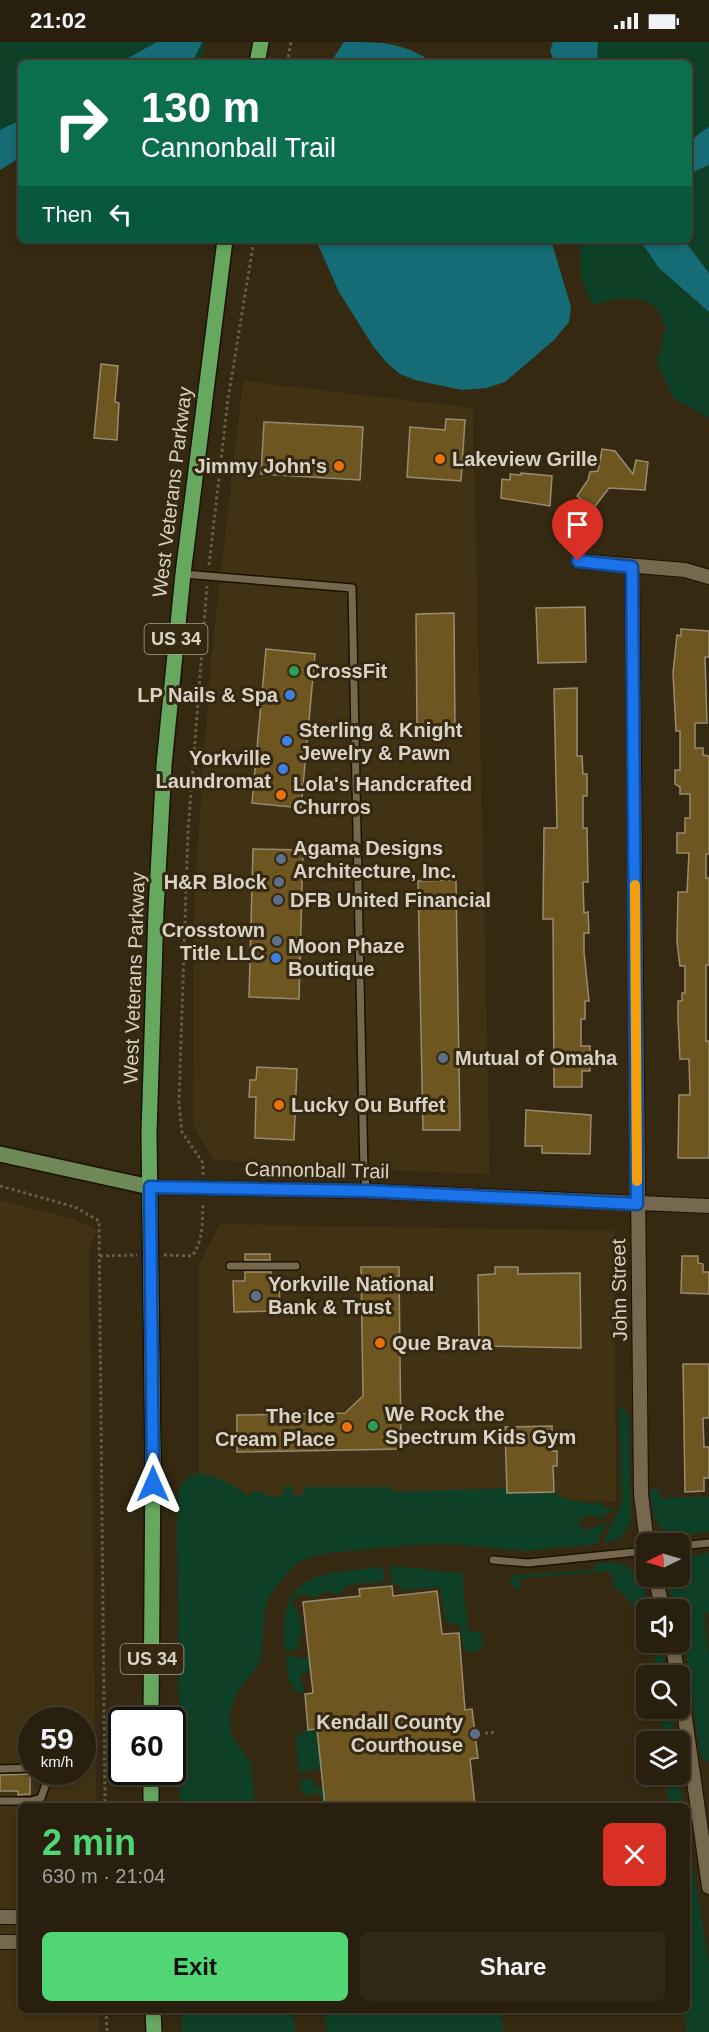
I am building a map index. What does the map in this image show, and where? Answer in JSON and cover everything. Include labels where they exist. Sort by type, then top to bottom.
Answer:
[{"type":"main road","points":[[258,60],[261,42]]},
{"type":"main road","name":"West Veterans Parkway","points":[[152,1707],[153,1458],[149,1133],[156,910],[164,765],[183,574],[225,243]]},
{"type":"main road","name":"Cannonball Trail","points":[[0,1154],[150,1187]]},
{"type":"main road","points":[[151,1785],[151,1803]]},
{"type":"main road","points":[[153,2013],[154,2032]]},
{"type":"street","points":[[578,561],[685,570],[709,578]]},
{"type":"street","name":"John Street","points":[[632,567],[637,1204],[641,1494],[645,1533]]},
{"type":"street","name":"Cannonball Trail","points":[[150,1187],[367,1191],[709,1206]]},
{"type":"street","points":[[685,1719],[709,1887]]},
{"type":"street","points":[[0,1917],[18,1917]]},
{"type":"street","points":[[0,1942],[18,1942]]},
{"type":"lane","points":[[183,574],[352,588],[364,1174],[367,1191]]},
{"type":"lane","points":[[230,1266],[296,1266]]},
{"type":"lane","points":[[690,1545],[709,1543]]},
{"type":"lane","points":[[493,1560],[528,1563],[636,1552]]},
{"type":"lane","points":[[0,1769],[18,1768]]},
{"type":"lane","points":[[0,1801],[31,1801],[40,1798],[46,1785]]},
{"type":"path","points":[[288,60],[291,42]]},
{"type":"path","points":[[210,551],[228,399],[254,243]]},
{"type":"path","points":[[203,1172],[203,1163],[182,1132],[179,1102],[188,831],[205,610]]},
{"type":"path","points":[[0,1186],[75,1207],[99,1221],[105,1803]]},
{"type":"path","points":[[183,1256],[192,1256],[197,1250],[202,1234],[202,1220]]},
{"type":"path","points":[[100,1256],[114,1255]]},
{"type":"path","points":[[479,1734],[495,1732]]},
{"type":"path","points":[[106,2013],[107,2032]]},
{"type":"shaded area","points":[[243,381],[473,408],[490,1175],[213,1160],[193,1124],[194,898],[211,659]]},
{"type":"shaded area","points":[[0,1200],[74,1219],[97,1230],[89,1249],[95,1707],[18,1707],[18,1785],[96,1785],[96,1803],[18,1803],[18,2013],[99,2013],[99,2032],[0,2032]]},
{"type":"shaded area","points":[[220,1224],[614,1231],[616,1501],[198,1504],[199,1264]]},
{"type":"green space","points":[[0,42],[205,42],[202,60],[18,60],[18,148],[0,152]]},
{"type":"green space","points":[[598,42],[709,42],[709,127],[694,136],[692,140],[692,60],[597,60]]},
{"type":"green space","points":[[709,165],[709,273],[686,243],[692,243],[692,173]]},
{"type":"green space","points":[[580,243],[642,243],[659,268],[709,313],[709,418],[673,398],[657,363],[666,327],[654,306],[632,298],[616,299],[593,305],[581,279]]},
{"type":"green space","points":[[619,1405],[628,1413],[629,1419],[631,1520],[621,1538],[605,1543],[604,1540],[622,1502]]},
{"type":"green space","points":[[199,1473],[225,1481],[247,1496],[256,1491],[272,1497],[283,1496],[284,1487],[292,1486],[293,1495],[304,1495],[304,1487],[392,1487],[393,1492],[507,1488],[508,1493],[554,1492],[564,1498],[577,1501],[601,1502],[604,1507],[614,1509],[600,1519],[593,1515],[578,1519],[583,1531],[608,1522],[599,1537],[598,1544],[524,1551],[452,1544],[405,1545],[329,1553],[309,1557],[293,1566],[270,1595],[264,1614],[261,1659],[237,1692],[229,1714],[231,1735],[251,1763],[255,1803],[180,1803],[180,1785],[186,1785],[186,1707],[179,1707],[177,1499],[184,1482]]},
{"type":"green space","points":[[650,1489],[659,1489],[660,1498],[709,1497],[709,1532],[672,1533],[665,1530],[658,1525],[651,1505]]},
{"type":"green space","points":[[709,1553],[709,1613],[704,1614],[709,1657],[709,1762],[702,1758],[700,1751],[690,1665],[688,1665],[686,1653],[690,1653],[690,1599],[672,1599],[669,1587],[690,1587],[690,1557]]},
{"type":"green space","points":[[614,1562],[630,1568],[635,1573],[636,1587],[644,1587],[648,1599],[636,1599],[636,1618],[628,1599],[614,1586],[610,1571],[520,1578],[520,1590],[517,1591],[510,1583],[513,1575],[595,1570],[595,1564]]},
{"type":"green space","points":[[390,1566],[462,1573],[468,1632],[481,1631],[483,1648],[475,1652],[464,1650],[459,1624],[449,1623],[445,1617],[440,1587],[403,1590],[399,1585],[392,1583]]},
{"type":"green space","points":[[383,1567],[385,1582],[351,1584],[337,1595],[327,1591],[316,1598],[302,1594],[294,1598],[292,1602],[300,1617],[302,1638],[298,1639],[299,1649],[285,1650],[284,1624],[288,1605],[296,1591],[307,1582],[322,1576]]},
{"type":"green space","points":[[655,1653],[663,1653],[665,1665],[656,1665]]},
{"type":"green space","points":[[294,1655],[299,1659],[309,1658],[311,1671],[300,1675],[305,1694],[295,1691],[288,1678],[286,1656]]},
{"type":"green space","points":[[662,1719],[672,1719],[674,1731],[652,1731],[663,1728]]},
{"type":"green space","points":[[317,1729],[321,1769],[299,1772],[296,1738],[305,1730]]},
{"type":"green space","points":[[313,1778],[314,1787],[323,1786],[325,1803],[322,1803],[320,1793],[306,1795],[301,1791],[300,1780]]},
{"type":"green space","points":[[667,1785],[680,1785],[683,1803],[669,1803]]},
{"type":"green space","points":[[690,1848],[709,1964],[709,2032],[686,2032],[685,2013],[690,2013]]},
{"type":"green space","points":[[182,2013],[292,2013],[295,2032],[182,2032]]},
{"type":"green space","points":[[324,2013],[501,2013],[503,2032],[327,2032]]},
{"type":"water","points":[[157,42],[202,42],[193,60],[124,60]]},
{"type":"water","points":[[344,42],[371,42],[402,47],[429,60],[332,60]]},
{"type":"water","points":[[553,42],[598,42],[597,60],[554,60],[550,51]]},
{"type":"water","points":[[18,121],[18,159],[0,170],[0,130]]},
{"type":"water","points":[[709,127],[709,165],[692,173],[692,141]]},
{"type":"water","points":[[317,243],[552,243],[571,307],[569,322],[554,340],[505,382],[487,388],[462,390],[415,380],[400,374],[373,346],[339,292]]},
{"type":"water","points":[[642,243],[686,243],[709,273],[709,312],[659,268]]},
{"type":"building","points":[[101,364],[118,366],[115,402],[119,403],[117,440],[94,438]]},
{"type":"building","points":[[446,419],[465,420],[461,481],[407,477],[410,427],[445,430]]},
{"type":"building","points":[[264,422],[363,427],[360,480],[261,474]]},
{"type":"building","points":[[602,449],[615,451],[633,474],[636,460],[648,462],[645,490],[609,488],[593,509],[577,496],[588,480],[590,472],[598,471]]},
{"type":"building","points":[[521,473],[552,476],[550,506],[501,498],[502,479],[510,480],[510,474],[521,475]]},
{"type":"building","points":[[585,607],[586,662],[538,663],[536,608]]},
{"type":"building","points":[[454,613],[455,728],[417,729],[416,614]]},
{"type":"building","points":[[681,629],[709,631],[709,657],[705,657],[707,723],[695,723],[695,748],[703,748],[703,755],[709,756],[709,854],[706,854],[706,878],[709,878],[709,965],[706,965],[706,1041],[709,1041],[709,1158],[678,1158],[679,1095],[690,1095],[689,1059],[680,1059],[678,1020],[678,1001],[682,1001],[682,993],[685,993],[685,966],[680,966],[677,942],[678,892],[687,892],[689,853],[677,853],[677,833],[685,833],[685,818],[690,818],[690,794],[680,794],[680,787],[675,784],[675,770],[680,770],[680,731],[676,731],[673,673],[677,635],[681,636]]},
{"type":"building","points":[[266,649],[315,654],[301,808],[252,803]]},
{"type":"building","points":[[577,688],[577,756],[582,756],[583,774],[587,774],[587,796],[583,796],[583,828],[587,828],[588,882],[583,882],[584,913],[588,912],[589,933],[584,933],[589,1001],[585,1001],[585,1019],[581,1019],[581,1046],[590,1046],[590,1071],[582,1071],[582,1087],[554,1087],[553,919],[543,919],[544,828],[557,828],[554,689]]},
{"type":"building","points":[[253,849],[303,850],[299,999],[249,997]]},
{"type":"building","points":[[456,880],[460,1130],[423,1130],[418,881]]},
{"type":"building","points":[[257,1067],[297,1069],[294,1140],[255,1138],[256,1097],[249,1097],[250,1080],[256,1080]]},
{"type":"building","points":[[526,1110],[591,1115],[590,1154],[542,1153],[542,1146],[525,1146]]},
{"type":"building","points":[[245,1254],[270,1254],[270,1260],[245,1260]]},
{"type":"building","points":[[682,1256],[698,1256],[698,1263],[703,1264],[703,1272],[709,1272],[709,1294],[681,1293]]},
{"type":"building","points":[[361,1267],[399,1267],[401,1449],[237,1452],[237,1415],[345,1413],[363,1396]]},
{"type":"building","points":[[495,1267],[518,1267],[518,1274],[580,1273],[581,1348],[479,1346],[478,1275],[495,1274]]},
{"type":"building","name":"Yorkville National Bank & Trust","points":[[245,1272],[271,1272],[271,1280],[279,1280],[280,1311],[234,1312],[233,1281],[245,1281]]},
{"type":"building","points":[[683,1364],[709,1364],[709,1418],[703,1418],[704,1447],[709,1447],[709,1478],[704,1478],[704,1491],[685,1492]]},
{"type":"building","points":[[552,1426],[552,1451],[557,1451],[557,1466],[553,1466],[554,1492],[507,1493],[505,1427]]},
{"type":"building","points":[[392,1586],[393,1596],[437,1591],[442,1634],[459,1633],[465,1710],[472,1709],[478,1758],[470,1759],[475,1803],[325,1803],[317,1729],[308,1730],[305,1694],[313,1693],[303,1602],[360,1596],[359,1589]]},
{"type":"building","points":[[18,1774],[18,1785],[30,1785],[30,1794],[18,1795],[18,1791],[0,1791],[0,1775]]},
{"type":"slow traffic","points":[[635,885],[637,1181]]},
{"type":"place","name":"Lakeview Grille","points":[[440,459]]},
{"type":"place","name":"Jimmy John's","points":[[339,466]]},
{"type":"place","name":"CrossFit","points":[[294,671]]},
{"type":"place","name":"LP Nails & Spa","points":[[290,695]]},
{"type":"place","name":"Sterling & Knight Jewelry & Pawn","points":[[287,741]]},
{"type":"place","name":"Yorkville Laundromat","points":[[283,769]]},
{"type":"place","name":"Lola's Handcrafted Churros","points":[[281,795]]},
{"type":"place","name":"Agama Designs Architecture, Inc.","points":[[281,859]]},
{"type":"place","name":"H&R Block","points":[[279,882]]},
{"type":"place","name":"DFB United Financial","points":[[278,900]]},
{"type":"place","name":"Crosstown Title LLC","points":[[277,941]]},
{"type":"place","name":"Moon Phaze Boutique","points":[[276,958]]},
{"type":"place","name":"Mutual of Omaha","points":[[443,1058]]},
{"type":"place","name":"Lucky Ou Buffet","points":[[279,1105]]},
{"type":"place","name":"Yorkville National Bank & Trust","points":[[256,1296]]},
{"type":"place","name":"Que Brava","points":[[380,1343]]},
{"type":"place","name":"We Rock the Spectrum Kids Gym","points":[[373,1426]]},
{"type":"place","name":"The Ice Cream Place","points":[[347,1427]]},
{"type":"place","name":"Kendall County Courthouse","points":[[475,1734]]},
{"type":"route","points":[[153,1484],[150,1187],[367,1191],[637,1204],[632,567],[578,561]]}]
